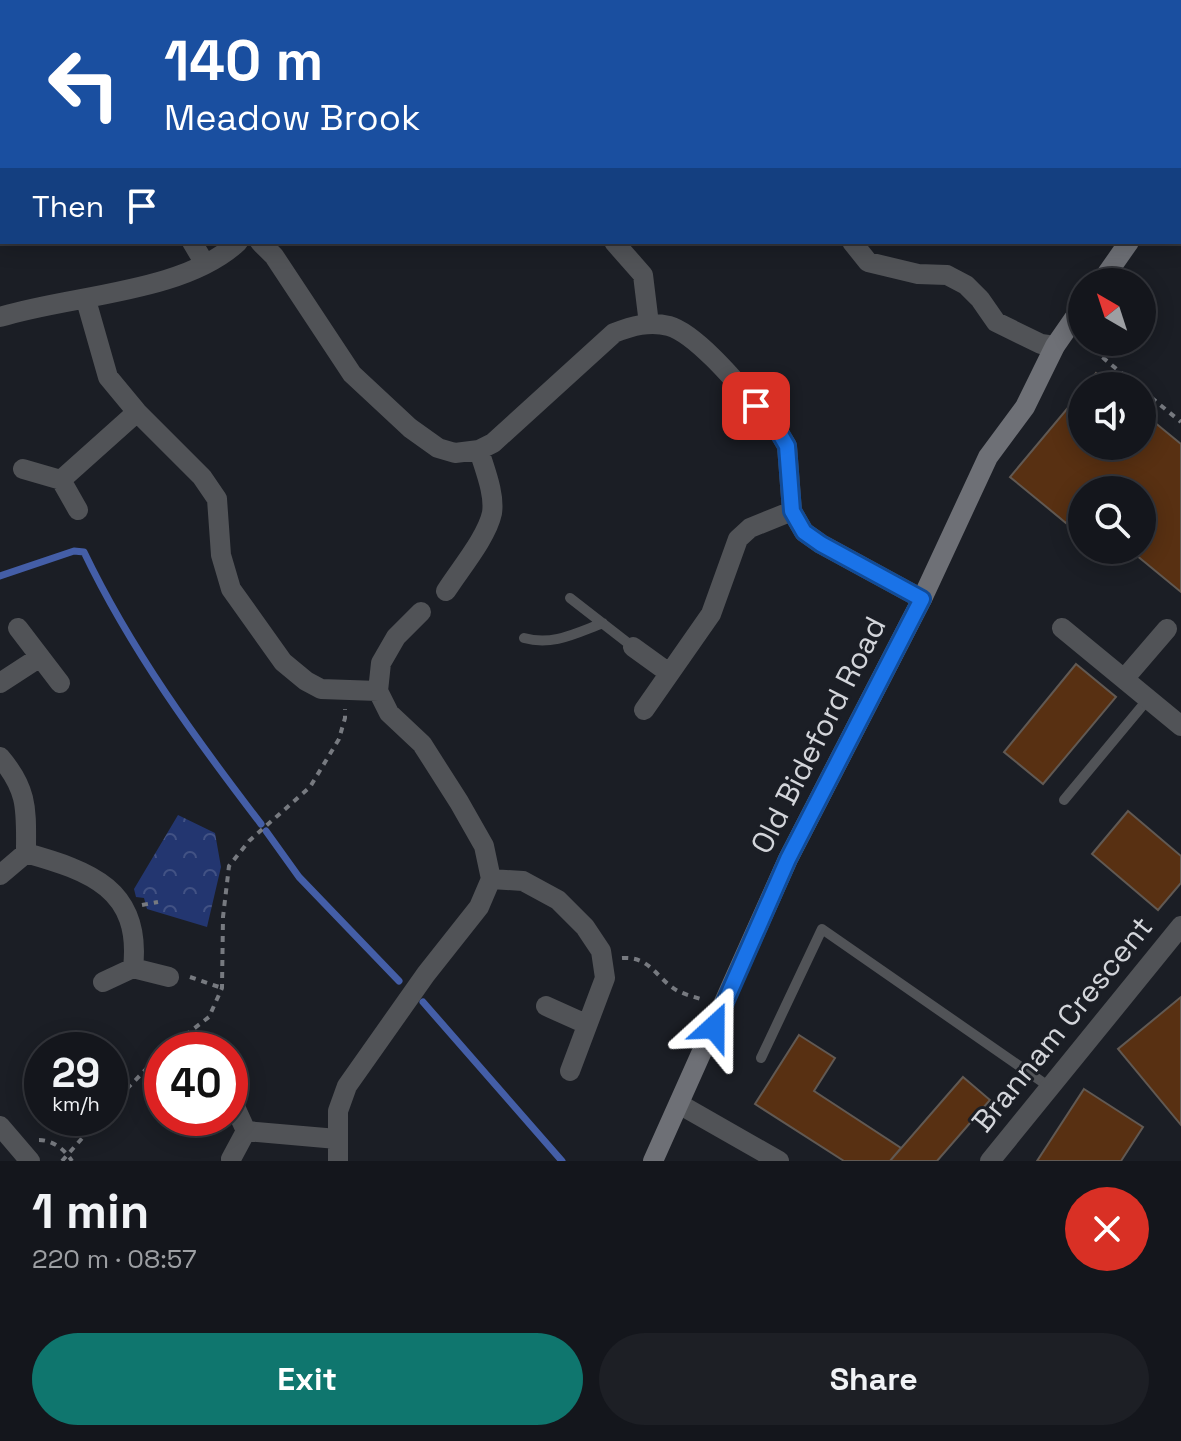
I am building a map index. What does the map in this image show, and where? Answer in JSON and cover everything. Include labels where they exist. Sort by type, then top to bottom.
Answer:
[{"type":"street","points":[[193,244],[205,264]]},
{"type":"street","points":[[0,317],[156,282],[205,264],[227,253],[236,244]]},
{"type":"street","points":[[262,244],[274,256],[352,374],[372,395],[438,448],[455,453],[479,450],[493,443],[614,333],[649,324],[670,326],[692,337],[777,429],[787,446],[792,511],[804,532],[922,599]]},
{"type":"street","points":[[616,244],[643,275],[649,324]]},
{"type":"street","points":[[854,244],[868,262],[918,274],[947,275],[966,285],[996,322],[1041,344],[1055,346]]},
{"type":"street","points":[[1111,268],[1128,244]]},
{"type":"street","points":[[86,300],[108,377],[137,412],[202,477],[217,499],[221,555],[231,589],[283,662],[321,689],[378,691]]},
{"type":"street","name":"Old Bideford Road","points":[[653,1161],[788,859],[922,599],[988,457],[1025,407],[1055,346],[1068,327]]},
{"type":"street","points":[[61,480],[137,412]]},
{"type":"street","points":[[446,591],[483,534],[492,512],[489,484],[479,450]]},
{"type":"street","points":[[23,469],[61,480],[78,510]]},
{"type":"street","points":[[644,710],[711,614],[738,539],[750,528],[792,511]]},
{"type":"street","points":[[338,1161],[338,1111],[347,1086],[426,974],[479,907],[491,879],[484,846],[459,802],[422,744],[389,713],[378,691],[381,663],[396,637],[421,612]]},
{"type":"street","points":[[18,628],[60,683]]},
{"type":"street","points":[[1062,628],[1181,726]]},
{"type":"street","points":[[1124,679],[1167,629]]},
{"type":"street","points":[[633,647],[669,673]]},
{"type":"street","points":[[0,683],[40,657]]},
{"type":"street","points":[[0,757],[21,787],[26,815],[26,853],[0,875]]},
{"type":"street","points":[[26,853],[88,873],[109,890],[126,913],[133,929],[133,968]]},
{"type":"street","points":[[491,879],[523,881],[558,900],[585,927],[601,951],[605,978],[570,1071]]},
{"type":"street","name":"Brannam Crescent","points":[[990,1161],[1181,926]]},
{"type":"street","points":[[103,982],[133,968],[169,977]]},
{"type":"street","points":[[546,1006],[586,1024]]},
{"type":"street","points":[[679,1104],[779,1161]]},
{"type":"street","points":[[0,1126],[30,1161]]},
{"type":"street","points":[[248,1131],[337,1139]]},
{"type":"street","points":[[231,1159],[243,1136]]},
{"type":"lane","points":[[570,598],[633,647]]},
{"type":"lane","points":[[524,638],[540,642],[560,639],[603,623]]},
{"type":"lane","points":[[1064,800],[1148,699]]},
{"type":"lane","points":[[761,1058],[822,929],[1051,1088]]},
{"type":"path","points":[[1101,356],[1121,372]]},
{"type":"path","points":[[1156,401],[1181,422]]},
{"type":"path","points":[[190,1032],[209,1017],[222,988],[223,917],[229,866],[249,841],[310,787],[339,739],[345,718],[344,690]]},
{"type":"path","points":[[602,961],[633,957],[646,961],[676,990],[703,1000],[726,1001]]},
{"type":"path","points":[[169,977],[180,974],[222,988]]},
{"type":"path","points":[[128,1088],[144,1072]]},
{"type":"path","points":[[62,1161],[84,1136]]},
{"type":"green space","points":[[178,815],[215,833],[221,867],[207,927],[147,909],[144,898],[136,897],[134,889]]},
{"type":"building","points":[[1068,408],[1068,460],[1156,460],[1156,423],[1181,444],[1181,592],[1147,564],[1156,564],[1156,476],[1068,476],[1066,523],[1010,477]]},
{"type":"building","points":[[1076,664],[1116,697],[1043,784],[1004,752]]},
{"type":"building","points":[[1128,811],[1181,856],[1181,883],[1158,910],[1092,854]]},
{"type":"building","points":[[1181,997],[1181,1125],[1118,1049]]},
{"type":"building","points":[[799,1035],[835,1058],[814,1091],[901,1148],[890,1161],[844,1161],[755,1104]]},
{"type":"building","points":[[963,1077],[990,1100],[937,1161],[890,1161]]},
{"type":"building","points":[[1084,1089],[1143,1127],[1121,1161],[1037,1161]]},
{"type":"waterway","points":[[0,576],[74,551],[84,552],[122,624],[165,692],[261,824]]},
{"type":"waterway","points":[[266,831],[299,877],[399,981]]},
{"type":"waterway","points":[[423,1002],[562,1161]]},
{"type":"route","points":[[714,1027],[788,859],[922,599],[804,532],[792,511],[787,446],[777,429],[756,406]]}]
